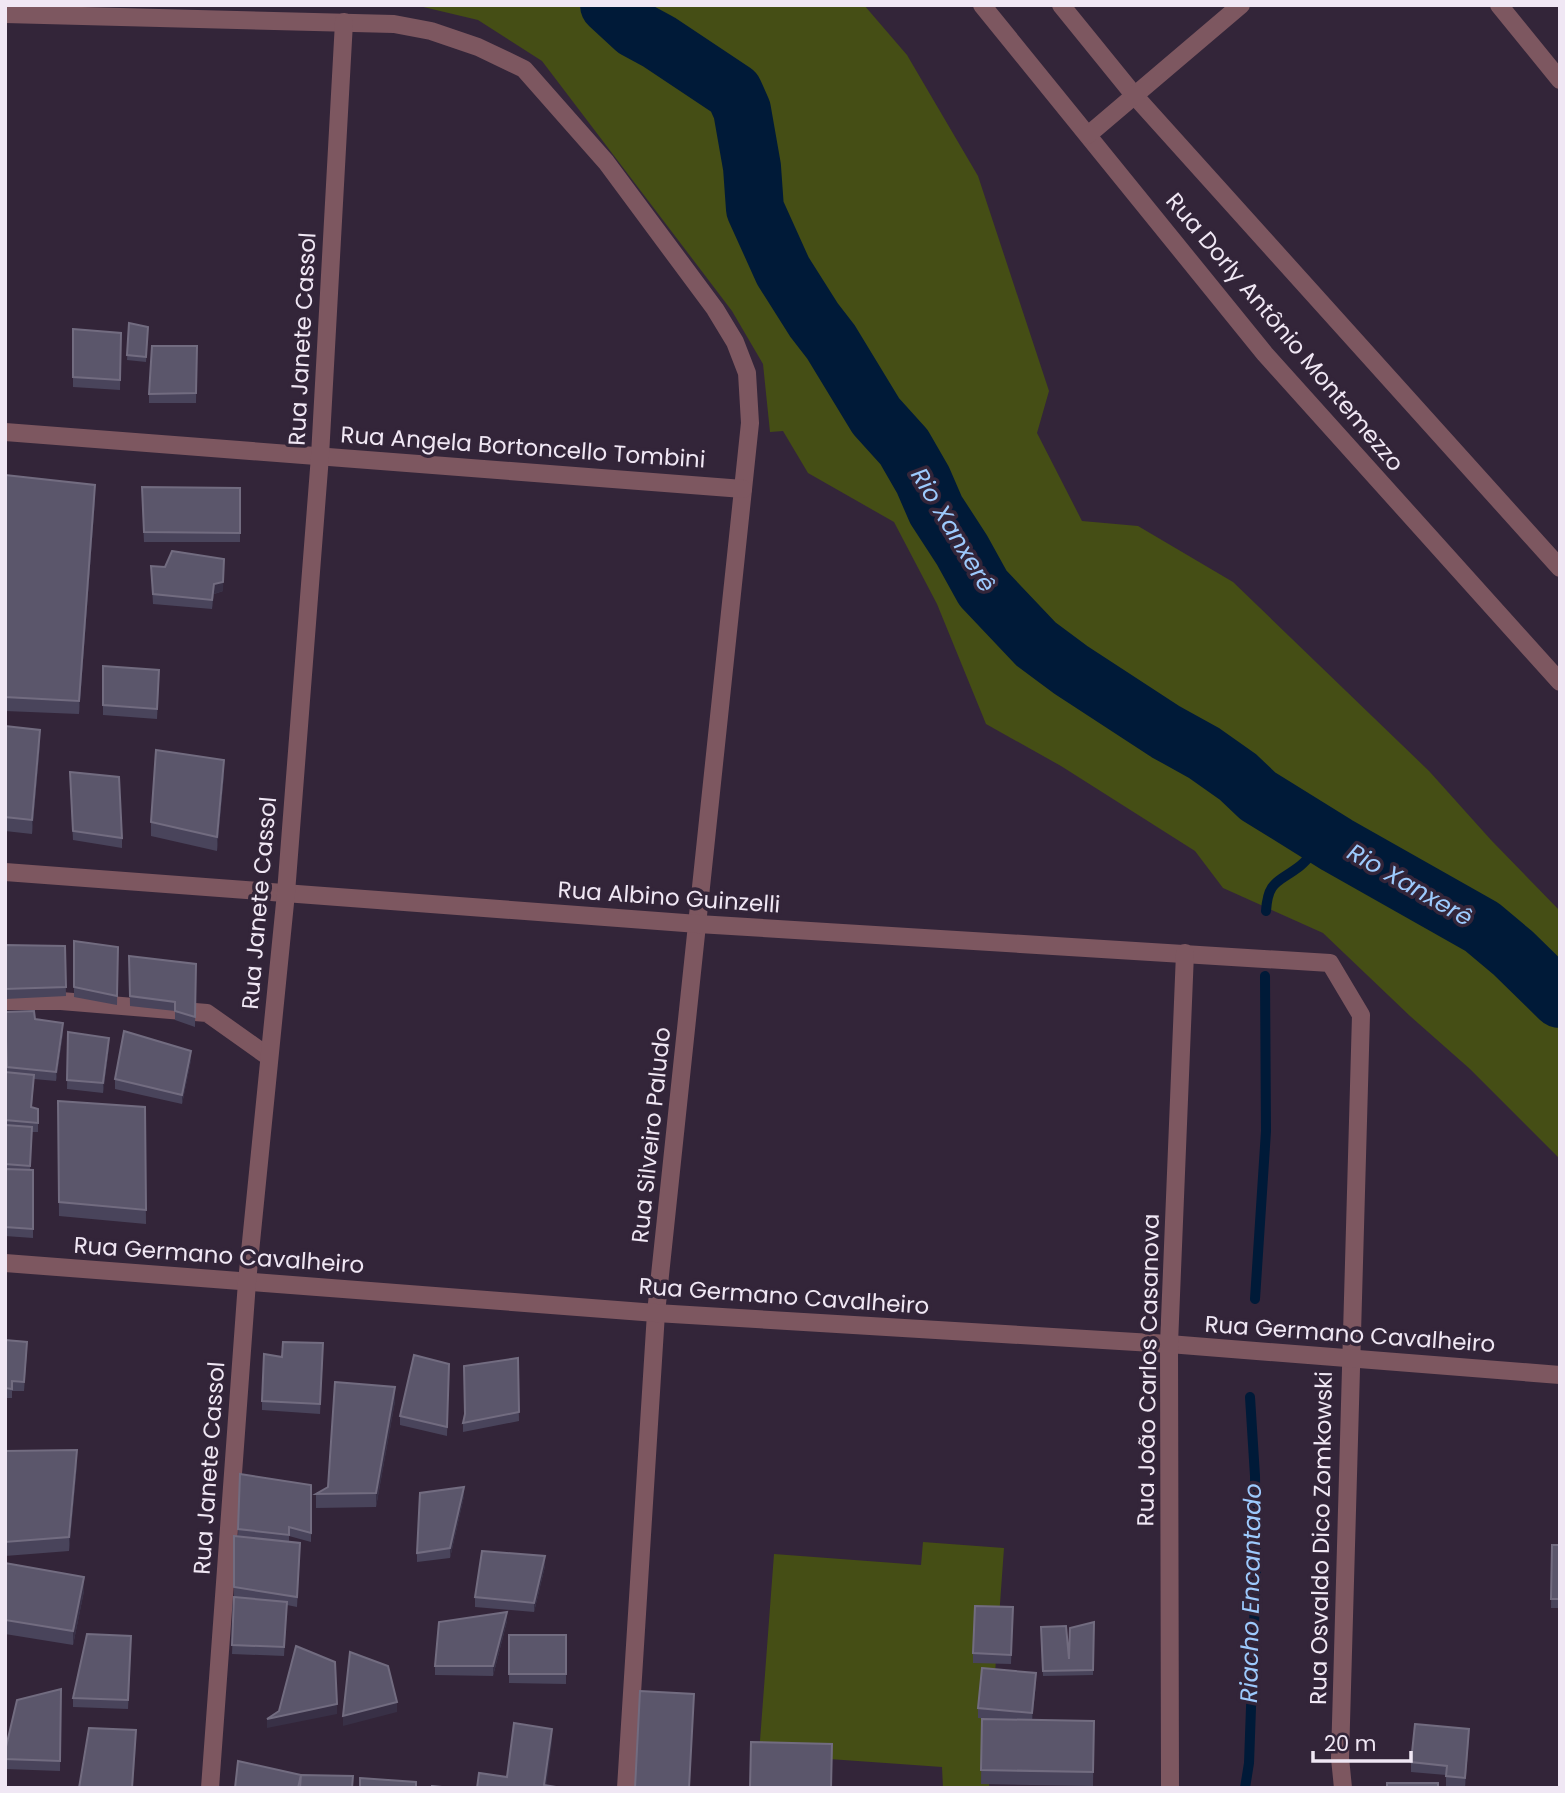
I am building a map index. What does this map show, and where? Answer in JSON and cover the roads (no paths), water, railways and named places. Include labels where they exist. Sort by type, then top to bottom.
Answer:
[{"type":"street","name":"Rua Dorly Antônio Montemezzo","points":[[982,5],[1265,354],[1560,682]]},
{"type":"street","name":"Rua Dorly Antônio Montemezzo","points":[[1061,5],[1134,95],[1560,568]]},
{"type":"street","points":[[1088,135],[1241,5]]},
{"type":"street","points":[[1499,5],[1560,80]]},
{"type":"street","name":"Rua Silveiro Paludo","points":[[5,14],[394,23],[431,31],[478,47],[524,69],[606,162],[715,309],[735,342],[747,373],[750,410],[743,488],[656,1313],[625,1788]]},
{"type":"street","name":"Rua Janete Cassol","points":[[210,1788],[247,1282],[285,893],[320,456],[344,22]]},
{"type":"street","name":"Rua Angela Bortoncello Tombini","points":[[5,432],[743,488]]},
{"type":"street","name":"Rua Albino Guinzelli","points":[[5,872],[698,924],[1329,963]]},
{"type":"street","name":"Rua João Carlos Casanova","points":[[1170,1788],[1169,1345],[1185,953]]},
{"type":"street","name":"Rua Osvaldo Dico Zomkowski","points":[[1329,963],[1361,1015],[1340,1758],[1343,1788]]},
{"type":"street","points":[[5,1001],[61,1001],[207,1013],[269,1057]]},
{"type":"street","name":"Rua Germano Cavalheiro","points":[[5,1262],[656,1313],[1169,1345],[1560,1375]]},
{"type":"waterway","name":"Rio Xanxerê","points":[[609,5],[635,29],[734,92],[742,110],[752,167],[755,209],[783,271],[876,416],[904,447],[936,510],[983,588],[1036,644],[1166,732],[1204,753],[1238,777],[1258,796],[1337,845],[1482,927],[1560,999]]},
{"type":"waterway","name":"Riacho Encantado","points":[[1266,911],[1269,893],[1276,883],[1303,863],[1326,837]]},
{"type":"waterway","name":"Riacho Encantado","points":[[1255,1299],[1266,1131],[1265,976]]},
{"type":"waterway","name":"Riacho Encantado","points":[[1245,1788],[1249,1763],[1256,1569],[1255,1476],[1250,1397]]}]
